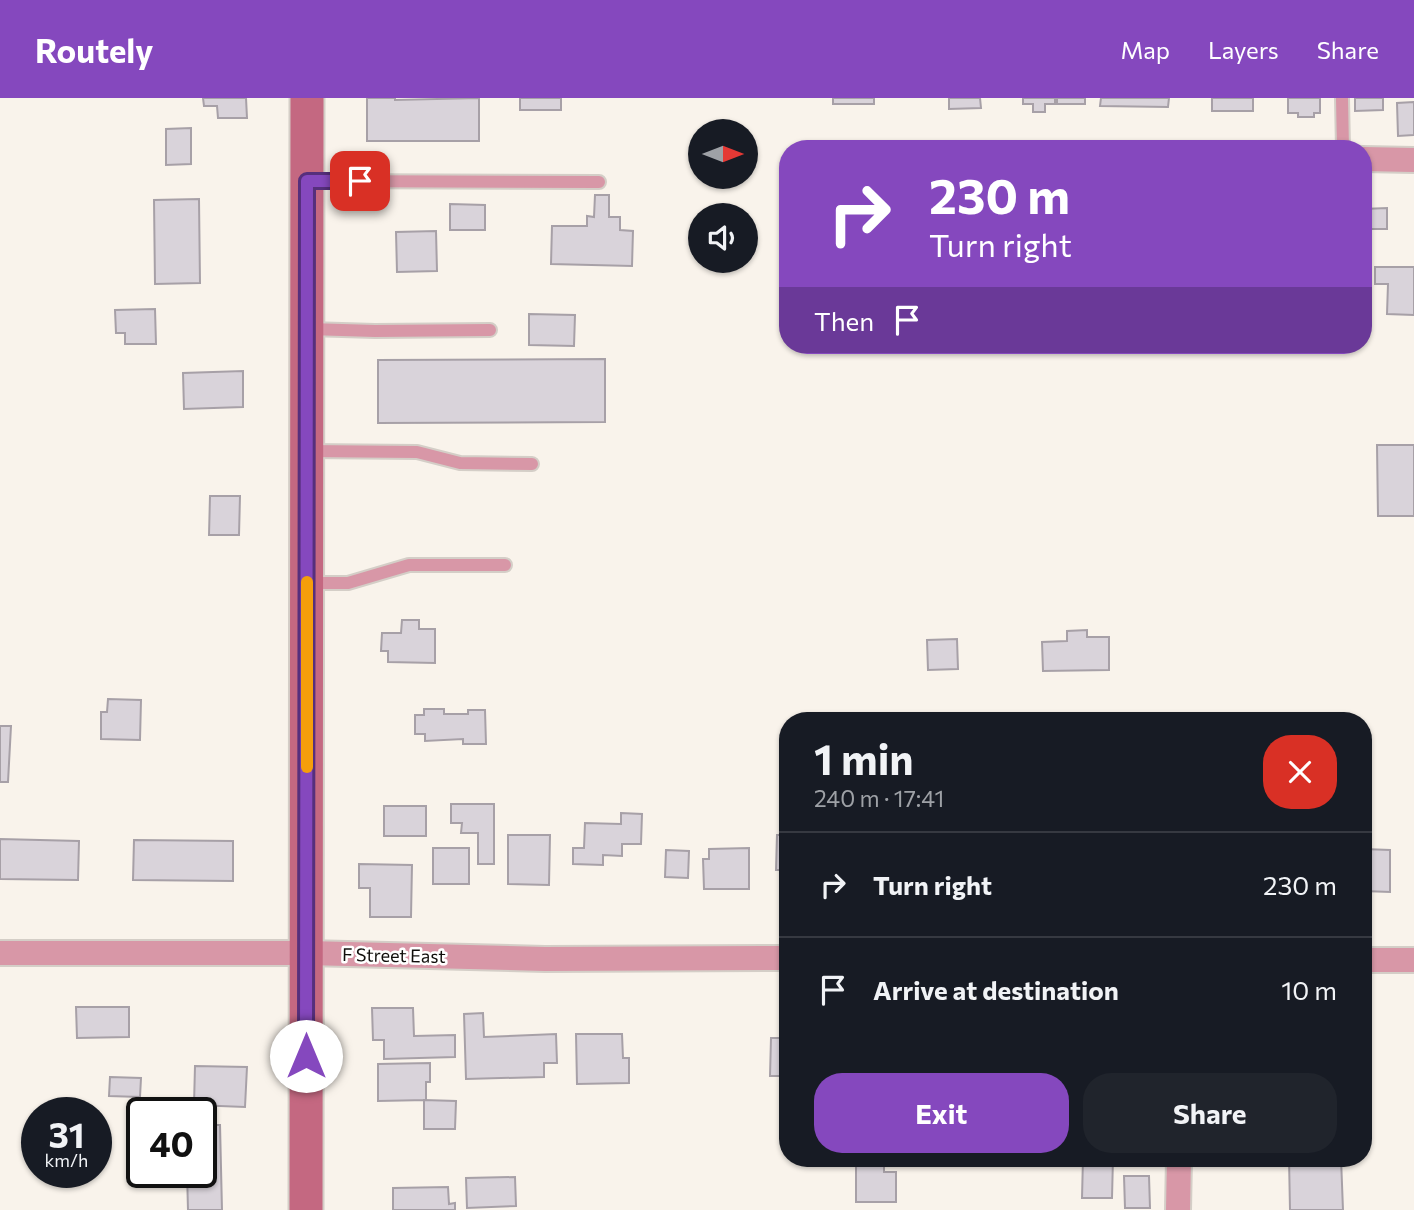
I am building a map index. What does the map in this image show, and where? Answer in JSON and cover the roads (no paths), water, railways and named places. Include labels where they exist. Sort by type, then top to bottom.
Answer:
[{"type":"street","points":[[306,1210],[307,98]]},
{"type":"street","points":[[1372,159],[1414,160]]},
{"type":"street","name":"F Street East","points":[[0,953],[307,953],[545,959],[779,958]]},
{"type":"street","points":[[1372,960],[1414,960]]},
{"type":"street","points":[[1178,1167],[1178,1210]]},
{"type":"lane","points":[[1342,98],[1343,140]]},
{"type":"lane","points":[[307,181],[599,182]]},
{"type":"lane","points":[[307,329],[490,330]]},
{"type":"lane","points":[[307,451],[417,452],[460,463],[532,464]]},
{"type":"lane","points":[[307,583],[348,583],[409,565],[505,565]]}]
